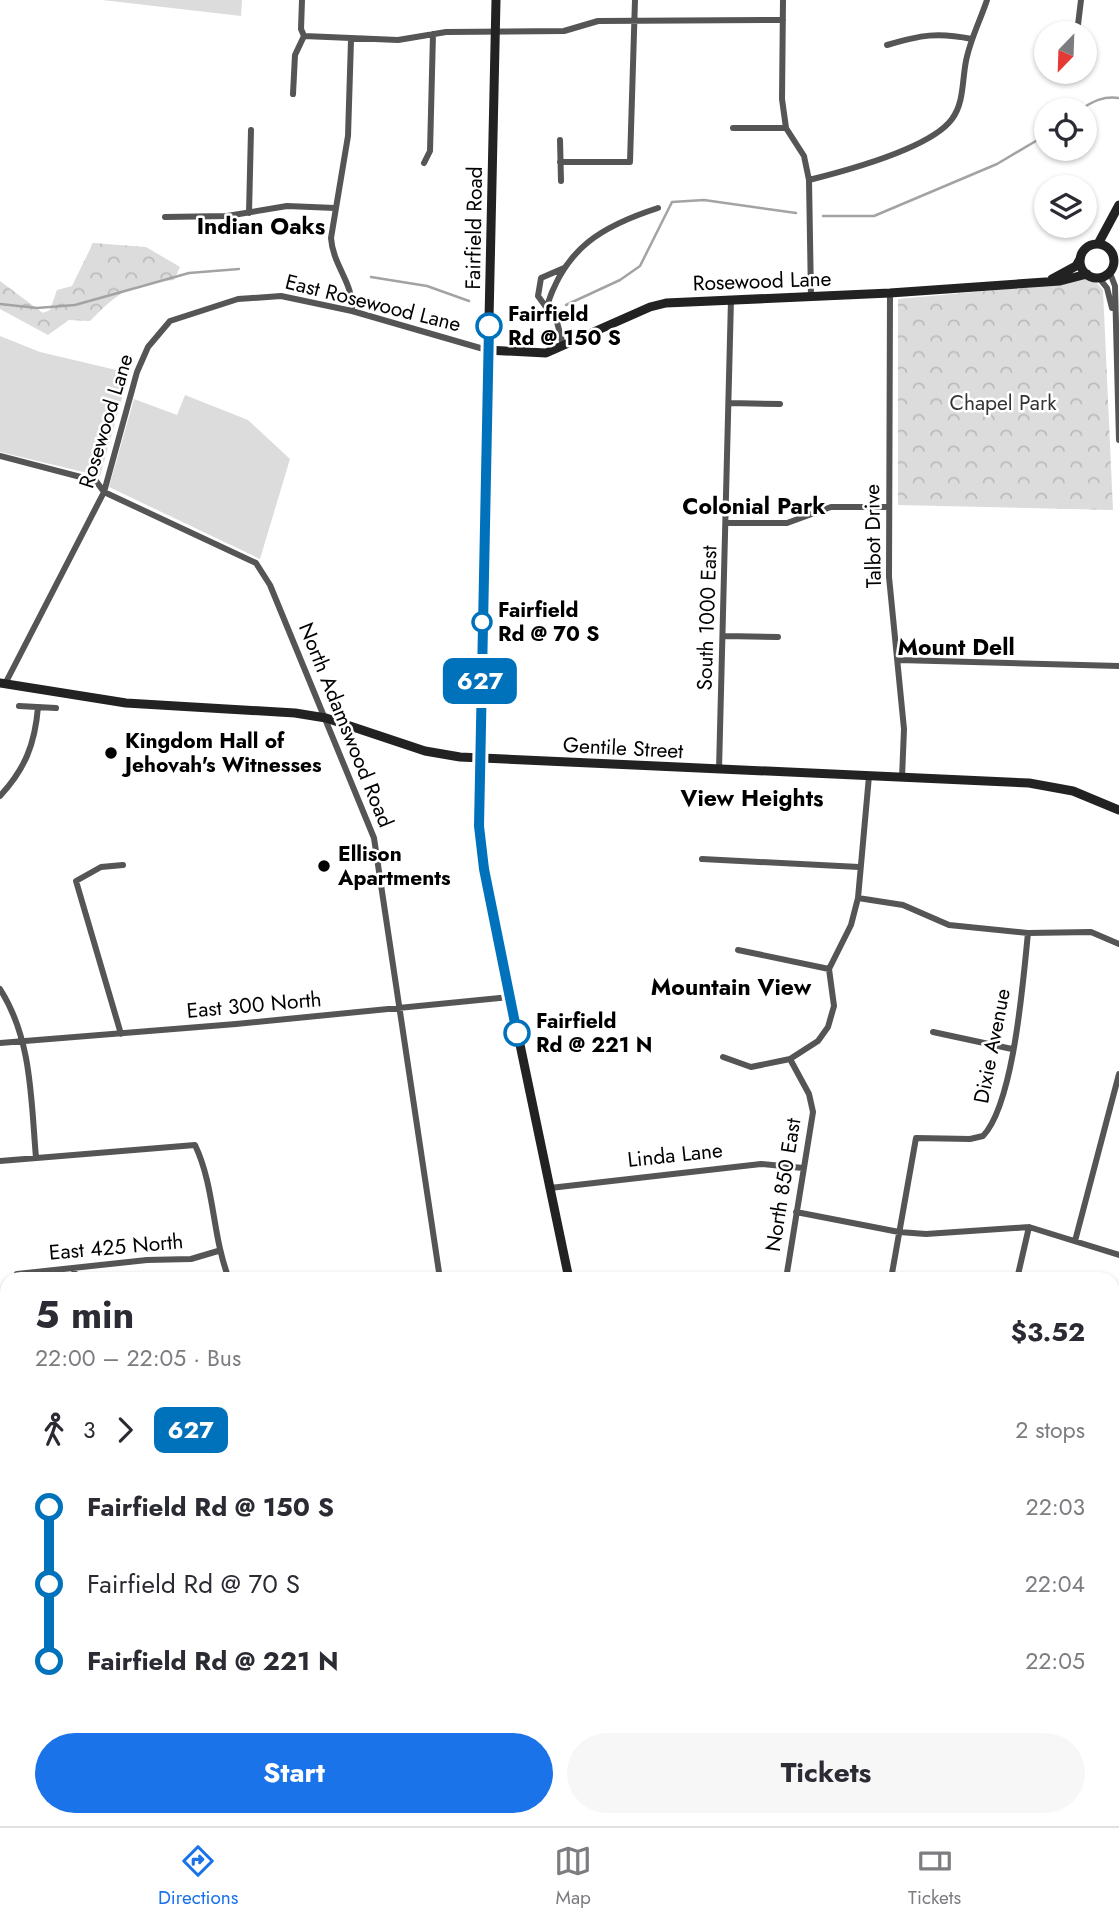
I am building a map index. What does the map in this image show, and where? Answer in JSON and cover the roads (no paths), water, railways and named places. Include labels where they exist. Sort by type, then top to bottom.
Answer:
[{"type":"main road","name":"Fairfield Road","points":[[496,0],[491,301],[487,350],[489,415],[478,793],[484,869],[568,1272]]},
{"type":"main road","points":[[1102,245],[1109,220],[1119,205]]},
{"type":"main road","points":[[1102,245],[1115,260],[1110,273],[1099,278],[1087,274],[1080,259],[1085,249],[1102,245]]},
{"type":"main road","name":"Rosewood Lane","points":[[1048,282],[1076,267],[1080,259]]},
{"type":"main road","name":"Rosewood Lane","points":[[487,350],[546,353],[650,307],[731,299],[890,293],[1048,282],[1087,274]]},
{"type":"main road","name":"Gentile Street","points":[[2,687],[127,704],[256,710],[326,718],[425,751],[478,759],[1044,785],[1073,791],[1119,810]]},
{"type":"street","points":[[293,94],[295,55],[304,36],[301,29],[302,0]]},
{"type":"street","points":[[561,162],[630,162],[635,0]]},
{"type":"street","points":[[783,0],[782,99],[786,128],[804,156],[809,180],[811,297]]},
{"type":"street","points":[[809,180],[915,144],[938,132],[953,119],[961,100],[972,39],[987,0]]},
{"type":"street","points":[[1079,21],[1082,0]]},
{"type":"street","points":[[304,36],[398,40],[433,34],[545,32],[598,21],[783,20]]},
{"type":"street","points":[[424,163],[430,151],[433,34]]},
{"type":"street","points":[[887,45],[933,34],[972,39]]},
{"type":"street","points":[[351,40],[348,136],[335,208],[332,255],[348,282],[352,312]]},
{"type":"street","points":[[733,128],[786,128]]},
{"type":"street","points":[[249,213],[251,130]]},
{"type":"street","points":[[560,140],[561,181]]},
{"type":"street","points":[[165,217],[249,213],[287,206],[335,208]]},
{"type":"street","points":[[547,306],[554,284],[580,247],[608,228],[658,208]]},
{"type":"street","points":[[563,345],[557,322],[538,296],[541,278],[564,268]]},
{"type":"street","points":[[1110,273],[1115,286],[1119,440]]},
{"type":"street","points":[[1099,278],[1107,288],[1114,313]]},
{"type":"street","name":"Talbot Drive","points":[[890,293],[889,577],[904,729],[902,778]]},
{"type":"street","name":"East Rosewood Lane","points":[[170,321],[238,299],[281,296],[352,312],[487,350]]},
{"type":"street","name":"South 1000 East","points":[[719,770],[725,636],[731,299]]},
{"type":"street","name":"Rosewood Lane","points":[[2,687],[104,492],[137,372],[148,347],[170,321]]},
{"type":"street","points":[[729,403],[780,404]]},
{"type":"street","name":"North Adamswood Road","points":[[0,456],[96,481],[104,492],[256,563],[270,585],[374,838],[439,1272]]},
{"type":"street","points":[[727,523],[787,523],[831,507],[889,507]]},
{"type":"street","points":[[725,636],[778,636]]},
{"type":"street","points":[[899,660],[1119,666]]},
{"type":"street","points":[[19,706],[56,708]]},
{"type":"street","points":[[0,796],[27,761],[35,735],[38,707]]},
{"type":"street","points":[[723,1057],[751,1067],[790,1059],[818,1041],[828,1027],[834,1006],[829,969],[851,925],[858,898],[869,776]]},
{"type":"street","points":[[702,859],[859,867]]},
{"type":"street","points":[[121,1034],[75,881],[101,867],[123,865]]},
{"type":"street","points":[[858,898],[903,905],[950,925],[1028,933],[1091,932],[1119,944]]},
{"type":"street","name":"Dixie Avenue","points":[[899,1232],[916,1138],[970,1139],[983,1136],[999,1111],[1020,1012],[1028,933]]},
{"type":"street","points":[[738,950],[829,969]]},
{"type":"street","points":[[0,989],[16,1015],[23,1042],[31,1086],[36,1158]]},
{"type":"street","name":"East 300 North","points":[[0,1043],[510,997]]},
{"type":"street","points":[[933,1032],[1012,1049]]},
{"type":"street","name":"North 850 East","points":[[787,1272],[813,1112],[809,1094],[790,1059]]},
{"type":"street","points":[[1075,1241],[1119,1074]]},
{"type":"street","points":[[0,1161],[195,1145],[205,1168],[218,1251],[226,1272]]},
{"type":"street","name":"Linda Lane","points":[[550,1188],[761,1164],[803,1168]]},
{"type":"street","points":[[796,1212],[899,1232],[926,1234],[1030,1227],[1119,1255]]},
{"type":"street","points":[[1019,1272],[1030,1227]]},
{"type":"street","points":[[892,1272],[899,1232]]},
{"type":"street","name":"East 425 North","points":[[36,1272],[191,1259],[218,1251]]},
{"type":"street","points":[[74,1268],[74,1272]]},
{"type":"waterway","points":[[1097,100],[1119,98]]},
{"type":"waterway","points":[[823,216],[874,216],[997,164],[1034,142]]},
{"type":"waterway","points":[[566,305],[620,280],[640,266],[672,202],[704,200],[796,213]]},
{"type":"waterway","points":[[0,304],[37,308],[75,305],[189,273],[239,269]]},
{"type":"waterway","points":[[371,277],[427,286],[469,301]]},
{"type":"place","name":"Fairfield Rd @ 150 S","points":[[489,326]]},
{"type":"place","name":"Fairfield Rd @ 70 S","points":[[482,622]]},
{"type":"place","name":"Kingdom Hall of Jehovah's Witnesses","points":[[111,753]]},
{"type":"place","name":"Ellison Apartments","points":[[324,866]]},
{"type":"place","name":"Fairfield Rd @ 221 N","points":[[517,1033]]},
{"type":"district","name":"Indian Oaks","points":[[261,226]]},
{"type":"district","name":"Colonial Park","points":[[754,506]]},
{"type":"district","name":"Mount Dell","points":[[956,647]]},
{"type":"district","name":"View Heights","points":[[752,798]]},
{"type":"district","name":"Mountain View","points":[[731,987]]},
{"type":"park label","name":"Chapel Park","points":[[1003,403]]}]
